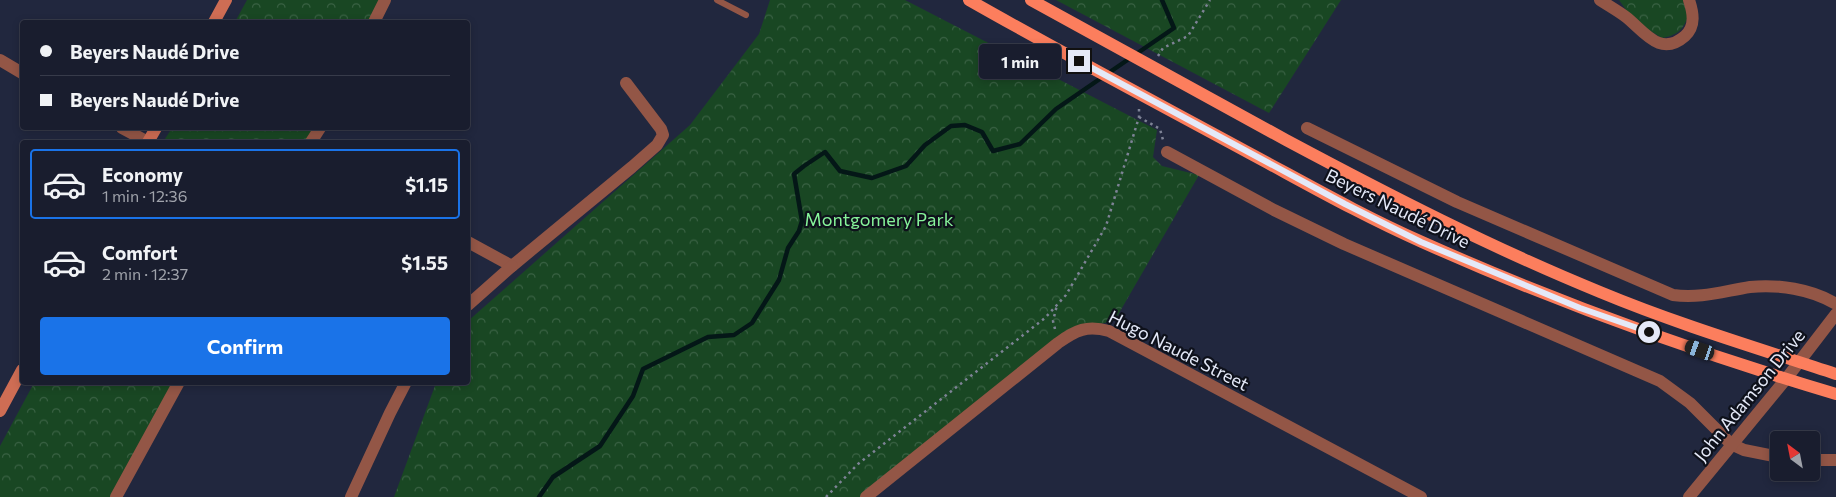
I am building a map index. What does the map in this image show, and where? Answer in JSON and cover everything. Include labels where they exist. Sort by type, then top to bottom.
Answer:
[{"type":"main road","points":[[215,20],[226,0]]},
{"type":"main road","name":"Beyers Naudé Drive","points":[[969,0],[1140,95],[1345,204],[1421,242],[1615,320],[1786,379],[1836,394]]},
{"type":"main road","name":"Beyers Naudé Drive","points":[[1032,0],[1151,67],[1400,201],[1475,238],[1600,292],[1705,332],[1836,374]]},
{"type":"main road","points":[[0,411],[20,374]]},
{"type":"street","points":[[375,20],[385,0]]},
{"type":"street","points":[[1600,0],[1628,18],[1644,34],[1656,41],[1667,44],[1676,42],[1686,35],[1694,21],[1689,0]]},
{"type":"street","points":[[0,60],[20,72]]},
{"type":"street","points":[[470,302],[632,167],[661,140],[663,135],[661,129],[626,83]]},
{"type":"street","name":"Beyers Naudé Drive","points":[[1307,128],[1457,202],[1673,295],[1699,296],[1750,287],[1775,286],[1810,293],[1836,304]]},
{"type":"street","points":[[126,130],[144,140]]},
{"type":"street","points":[[1167,152],[1274,210],[1344,244],[1660,381],[1690,403],[1731,444],[1744,450],[1770,455]]},
{"type":"street","points":[[470,243],[512,266]]},
{"type":"street","name":"John Adamson Drive","points":[[1689,497],[1800,362],[1836,314]]},
{"type":"street","name":"Hugo Naude Street","points":[[866,497],[1058,343],[1075,332],[1095,327],[1109,331],[1421,497]]},
{"type":"street","points":[[116,497],[177,385]]},
{"type":"street","points":[[351,497],[404,385]]},
{"type":"street","points":[[1820,460],[1836,460]]},
{"type":"lane","points":[[717,0],[746,15]]},
{"type":"path","points":[[1151,67],[1163,48],[1188,36],[1210,0]]},
{"type":"path","points":[[826,497],[858,464],[1045,318],[1066,295],[1106,226],[1138,117],[1140,95]]},
{"type":"path","points":[[1138,117],[1160,129],[1167,152]]},
{"type":"path","points":[[1057,305],[1053,321],[1058,343]]},
{"type":"green space","points":[[247,0],[385,0],[373,20],[236,20]]},
{"type":"green space","name":"Montgomery Park","points":[[770,0],[905,0],[1157,130],[1153,157],[1162,166],[1199,175],[1115,320],[1065,334],[870,497],[394,497],[435,385],[470,385],[470,319],[690,125],[759,34]]},
{"type":"green space","points":[[1056,0],[1341,0],[1269,113]]},
{"type":"green space","points":[[1619,0],[1683,0],[1688,17],[1684,26],[1678,32],[1662,38],[1634,21]]},
{"type":"green space","points":[[171,130],[313,130],[307,140],[164,140]]},
{"type":"green space","points":[[33,385],[178,385],[119,497],[0,497],[0,446]]},
{"type":"waterway","points":[[539,497],[553,477],[600,446],[633,396],[643,369],[708,337],[734,335],[752,323],[779,280],[788,248],[799,231],[802,221],[794,174],[804,166],[825,152],[840,171],[872,178],[906,166],[925,145],[951,126],[965,125],[982,132],[993,151],[1020,144],[1056,109],[1174,28],[1162,0]]},
{"type":"route","points":[[1079,61],[1345,204],[1421,242],[1580,308],[1649,332]]}]
